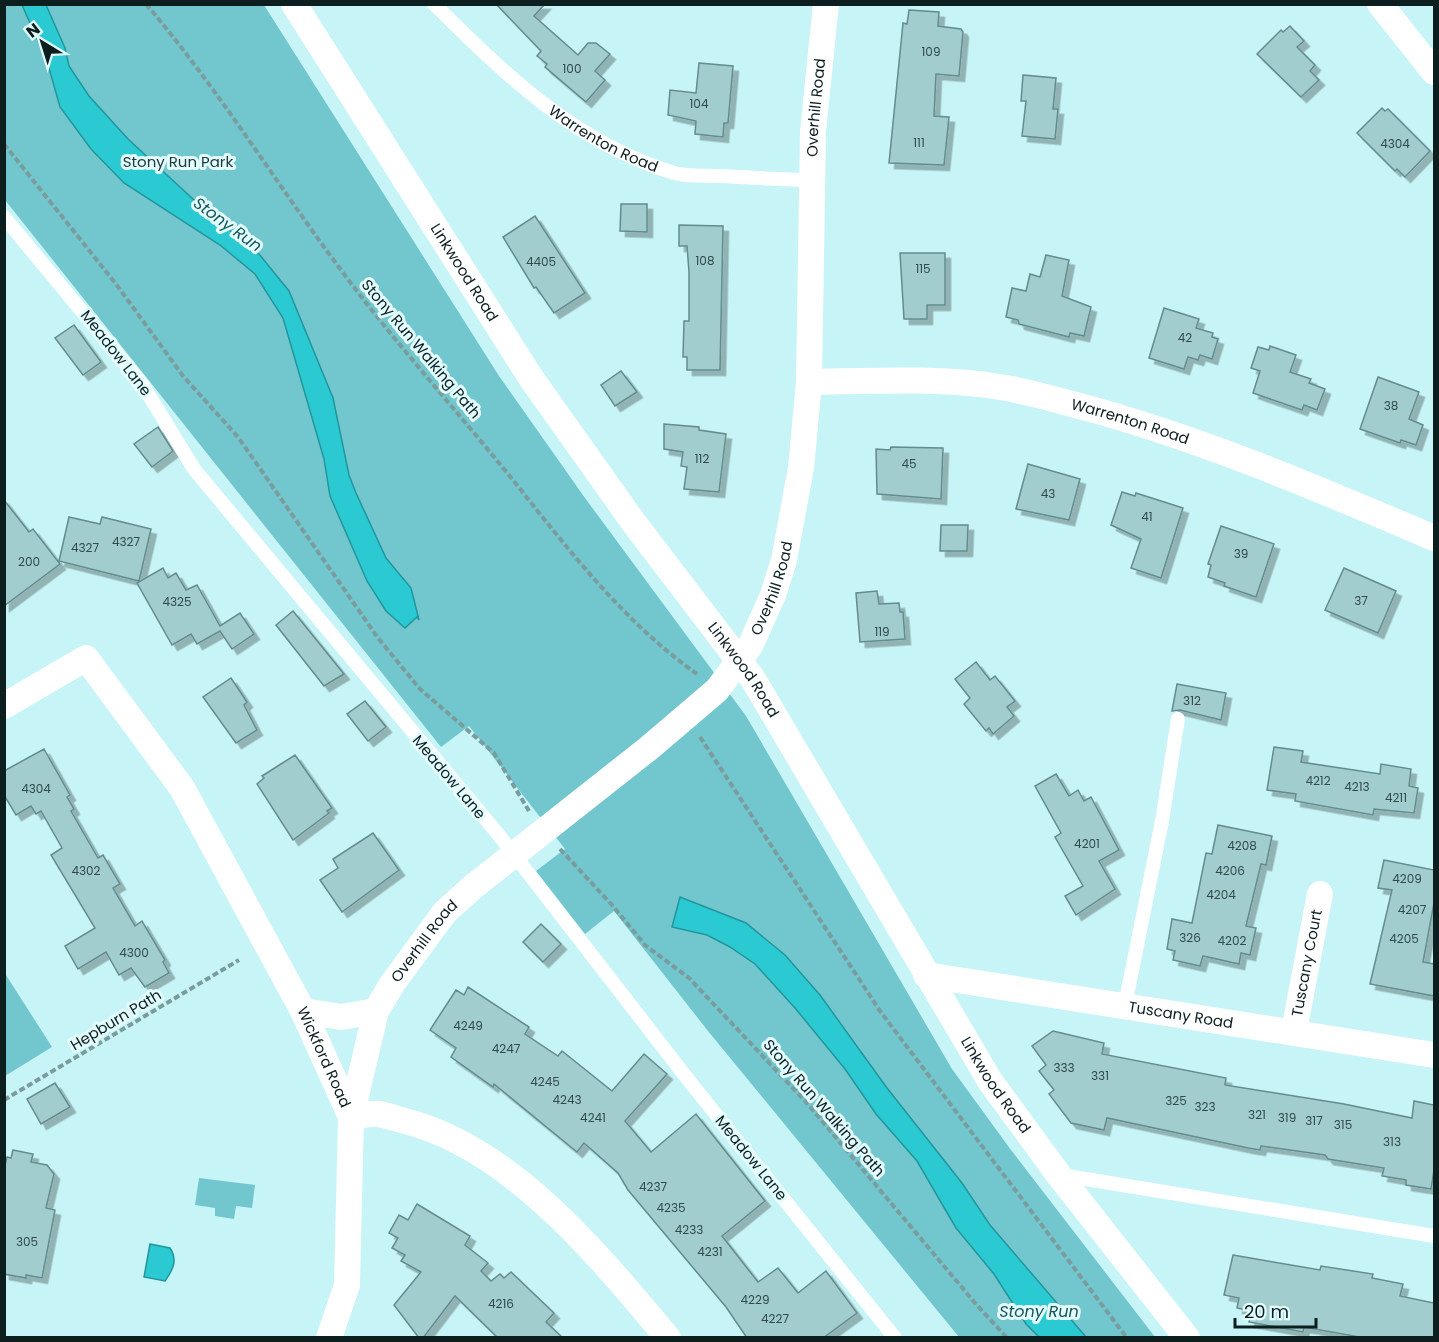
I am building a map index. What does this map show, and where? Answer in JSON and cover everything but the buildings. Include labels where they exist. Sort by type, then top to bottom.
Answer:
[{"type":"street","name":"Linkwood Road","points":[[294,4],[531,378],[634,523],[740,661],[769,705],[990,1081],[1058,1174],[1187,1338]]},
{"type":"street","name":"Overhill Road","points":[[329,1338],[346,1285],[351,1117],[376,1011],[407,961],[445,912],[513,854],[686,716],[723,683],[740,661],[773,595],[784,560],[801,468],[809,382],[813,131],[826,4]]},
{"type":"street","points":[[1380,4],[1434,72]]},
{"type":"street","name":"Warrenton Road","points":[[809,382],[959,383],[1001,387],[1058,400],[1242,458],[1342,497],[1434,538]]},
{"type":"street","name":"Wickford Road","points":[[4,706],[86,658],[182,788],[303,1011],[351,1117],[378,1114],[419,1124],[463,1143],[497,1165],[574,1232],[668,1338]]},
{"type":"street","name":"Tuscany Court","points":[[1294,1031],[1320,894]]},
{"type":"street","name":"Tuscany Road","points":[[926,975],[1434,1054]]},
{"type":"street","points":[[303,1011],[341,1017],[376,1011]]},
{"type":"lane","name":"Warrenton Road","points":[[434,4],[490,59],[532,94],[583,134],[613,149],[677,174],[811,180]]},
{"type":"lane","name":"Meadow Lane","points":[[4,217],[142,384],[194,469],[513,854],[690,1082],[895,1338]]},
{"type":"lane","points":[[1125,1005],[1162,821],[1178,719]]},
{"type":"lane","points":[[1058,1174],[1434,1236]]},
{"type":"path","name":"Stony Run Walking Path","points":[[146,4],[234,116],[350,282],[574,557],[634,622],[666,651],[698,675]]},
{"type":"path","name":"Stony Run Walking Path","points":[[4,144],[116,284],[183,376],[238,437],[378,638],[420,689],[494,753],[542,831],[612,904],[645,945],[689,978],[806,1102],[1007,1338]]},
{"type":"path","points":[[686,716],[880,1011],[1127,1338]]},
{"type":"path","name":"Hepburn Path","points":[[4,1100],[239,960]]},
{"type":"green space","name":"Stony Run Park","points":[[4,5],[264,5],[499,376],[585,498],[746,716],[952,1069],[1011,1150],[1155,1337],[959,1337],[708,1031],[614,911],[585,934],[536,871],[565,849],[469,726],[441,747],[5,200]]},
{"type":"green space","points":[[4,972],[52,1047],[5,1076],[4,1076]]},
{"type":"green space","points":[[199,1178],[255,1185],[252,1208],[236,1206],[234,1219],[215,1216],[215,1208],[195,1205]]},
{"type":"water","points":[[22,5],[46,5],[65,48],[69,66],[89,96],[128,139],[207,212],[259,254],[289,291],[333,398],[349,475],[356,493],[386,558],[411,588],[419,620],[417,617],[405,628],[386,611],[367,581],[330,496],[324,459],[283,318],[255,274],[220,245],[124,183],[91,149],[60,107],[47,61]]},
{"type":"water","name":"Stony Run","points":[[680,897],[746,923],[785,955],[820,995],[887,1088],[962,1183],[990,1225],[1086,1337],[1039,1337],[1026,1324],[994,1274],[956,1228],[917,1161],[876,1114],[845,1069],[795,1008],[755,964],[730,947],[707,935],[672,927]]},
{"type":"water","points":[[150,1244],[170,1248],[172,1252],[174,1265],[165,1281],[144,1277]]}]
